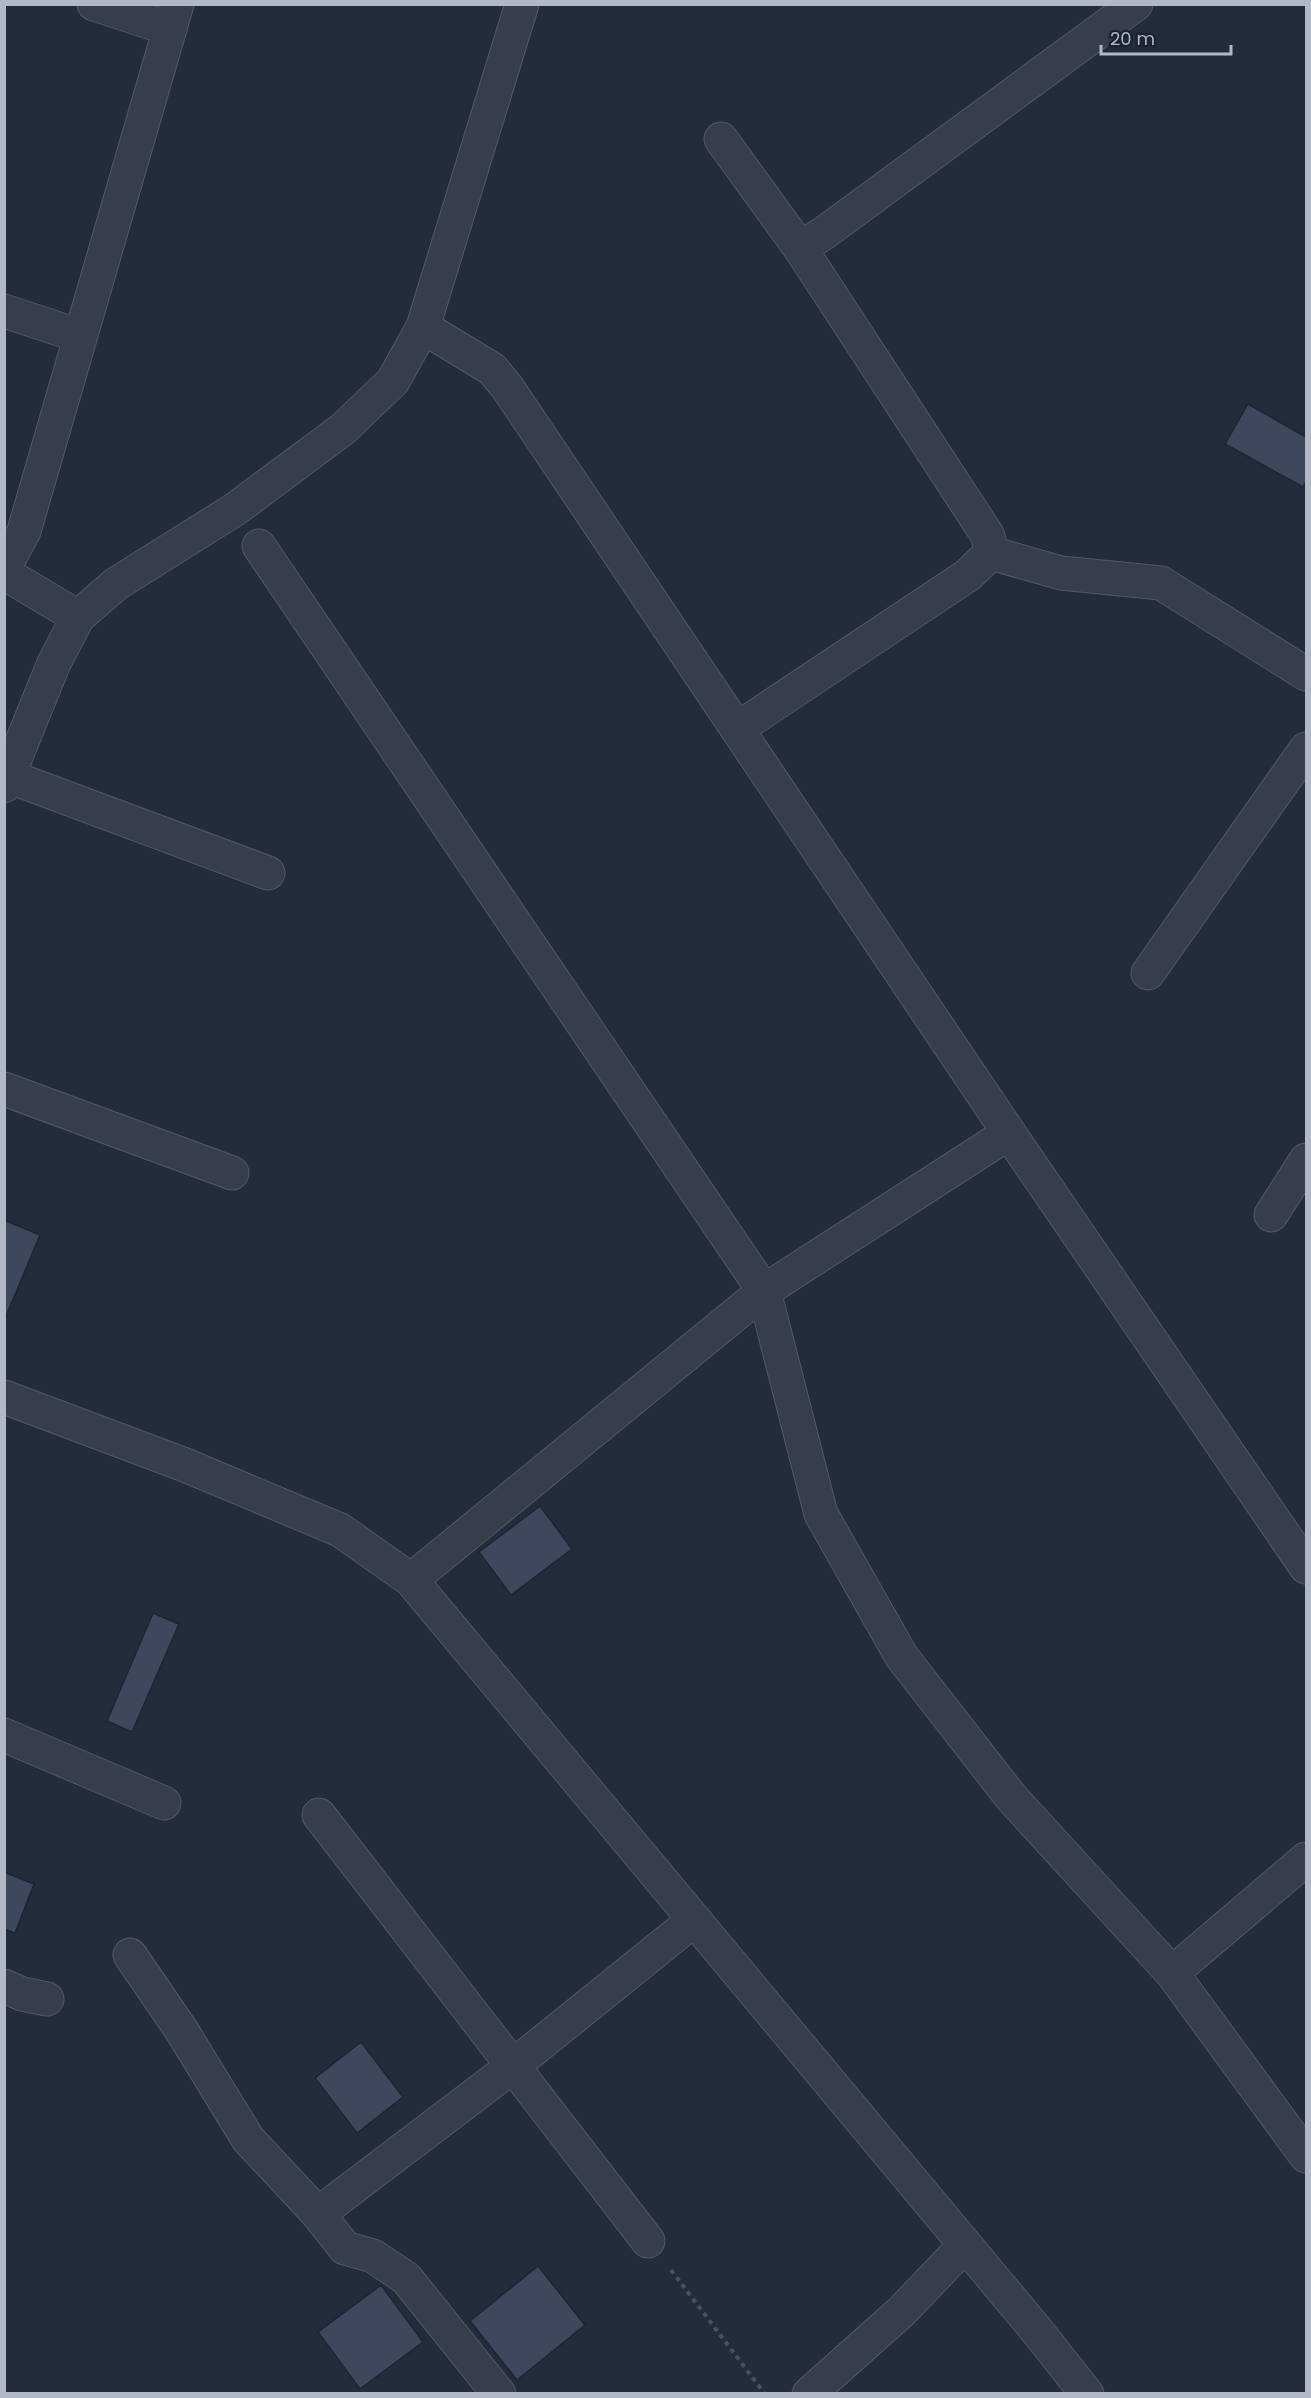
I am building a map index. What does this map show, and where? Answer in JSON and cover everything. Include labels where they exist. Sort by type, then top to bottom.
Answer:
[{"type":"street","points":[[4,568],[24,531],[173,17],[94,4]]},
{"type":"street","points":[[268,873],[6,781],[54,663],[78,617],[116,584],[234,510],[343,429],[393,381],[423,327],[522,4]]},
{"type":"street","points":[[800,248],[824,233],[1136,4]]},
{"type":"street","points":[[721,139],[800,248],[988,536],[991,554]]},
{"type":"street","points":[[4,311],[80,336]]},
{"type":"street","points":[[423,327],[492,369],[507,387],[1009,1133],[1303,1554]]},
{"type":"street","points":[[259,546],[764,1291],[821,1514],[902,1657],[1011,1797],[1172,1973],[1306,2156]]},
{"type":"street","points":[[737,729],[968,575],[991,554]]},
{"type":"street","points":[[991,554],[1061,573],[1161,583],[1306,674]]},
{"type":"street","points":[[4,573],[78,617]]},
{"type":"street","points":[[1148,973],[1306,748]]},
{"type":"street","points":[[4,1089],[232,1173]]},
{"type":"street","points":[[411,1580],[764,1291],[1009,1133]]},
{"type":"street","points":[[1271,1215],[1306,1160]]},
{"type":"street","points":[[4,1396],[185,1465],[339,1530],[411,1580],[1087,2394]]},
{"type":"street","points":[[4,1735],[164,1803]]},
{"type":"street","points":[[319,1815],[648,2241]]},
{"type":"street","points":[[1172,1973],[1306,1859]]},
{"type":"street","points":[[318,2214],[513,2066],[694,1920]]},
{"type":"street","points":[[130,1955],[182,2031],[248,2139],[318,2214],[345,2248],[373,2256],[406,2278],[500,2394]]},
{"type":"street","points":[[4,1986],[22,1994],[47,1999]]},
{"type":"street","points":[[809,2394],[902,2311],[965,2245]]},
{"type":"path","points":[[648,2241],[765,2394]]},
{"type":"building","points":[[1248,404],[1306,437],[1306,482],[1303,487],[1225,444]]},
{"type":"building","points":[[4,1220],[40,1235],[4,1321]]},
{"type":"building","points":[[540,1506],[572,1549],[511,1595],[479,1552]]},
{"type":"building","points":[[153,1613],[179,1624],[132,1732],[107,1721]]},
{"type":"building","points":[[4,1872],[34,1884],[15,1933],[4,1929]]},
{"type":"building","points":[[361,2042],[403,2097],[357,2133],[315,2078]]},
{"type":"building","points":[[538,2266],[585,2325],[517,2380],[470,2321]]},
{"type":"building","points":[[381,2285],[423,2342],[360,2389],[318,2332]]}]
